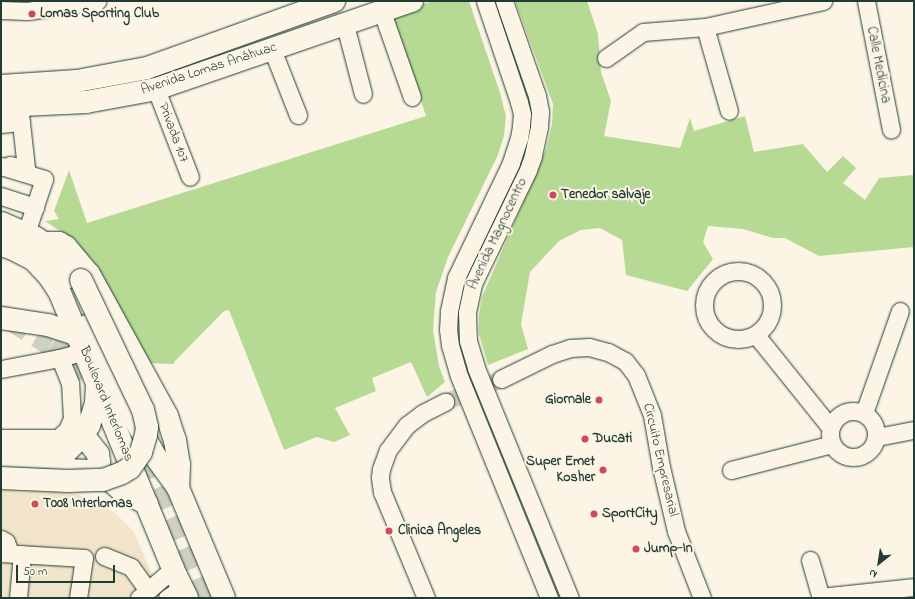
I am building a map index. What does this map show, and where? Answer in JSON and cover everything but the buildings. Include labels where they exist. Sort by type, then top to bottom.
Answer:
[{"type":"main road","name":"Avenida Lomas Anáhuac","points":[[1,86],[77,81],[147,68],[334,1]]},
{"type":"main road","name":"Avenida Lomas Anáhuac","points":[[14,111],[86,102],[156,88],[412,1]]},
{"type":"main road","name":"Boulevard Interlomas","points":[[1,223],[35,238],[66,260],[81,280],[143,410],[147,427],[143,448],[130,468],[122,473],[103,480],[68,481],[1,478]]},
{"type":"main road","name":"Boulevard Interlomas","points":[[35,238],[63,271],[120,393],[155,456],[178,488],[224,598]]},
{"type":"main road","name":"Boulevard Interlomas","points":[[35,238],[59,243],[66,247],[89,274],[167,416],[175,440],[180,464],[178,488]]},
{"type":"main road","name":"Boulevard Interlomas","points":[[1,245],[26,255],[41,266],[60,293],[82,343],[147,504],[178,590]]},
{"type":"main road","points":[[1,318],[48,325],[82,343]]},
{"type":"main road","points":[[1,456],[57,458],[71,448],[83,435],[95,409],[97,391],[96,380]]},
{"type":"main road","points":[[1,469],[91,471],[96,468],[99,462],[98,454],[83,435]]},
{"type":"main road","points":[[96,468],[122,491],[147,504]]},
{"type":"street","points":[[1,10],[26,11],[97,1]]},
{"type":"street","name":"Avenida Magnocentro","points":[[484,1],[519,102],[522,114],[521,126],[511,163],[456,278],[451,295],[448,329],[451,350],[459,376],[549,598]]},
{"type":"street","name":"Avenida Magnocentro","points":[[504,1],[537,96],[540,112],[539,127],[534,156],[473,284],[467,313],[468,341],[476,368],[570,598]]},
{"type":"street","points":[[606,58],[643,32],[705,27],[823,1]]},
{"type":"street","name":"Calle Medicina","points":[[866,1],[891,130]]},
{"type":"street","points":[[382,12],[412,97]]},
{"type":"street","points":[[345,25],[363,94]]},
{"type":"street","points":[[705,27],[729,111]]},
{"type":"street","points":[[272,49],[298,116]]},
{"type":"street","name":"Privada 107","points":[[156,88],[190,177]]},
{"type":"street","points":[[1,124],[14,111]]},
{"type":"street","points":[[1,163],[26,168],[14,111]]},
{"type":"street","points":[[1,166],[44,179],[35,207],[35,238]]},
{"type":"street","points":[[1,196],[35,207]]},
{"type":"street","points":[[738,270],[756,274],[769,288],[774,305],[769,323],[756,335],[738,340],[720,335],[708,322],[703,304],[708,287],[721,274],[738,270]]},
{"type":"street","points":[[864,413],[900,310]]},
{"type":"street","points":[[756,335],[830,427]]},
{"type":"street","points":[[1,369],[60,358],[82,343]]},
{"type":"street","name":"Circuito Empresarial","points":[[501,379],[552,354],[570,348],[590,347],[608,352],[625,361],[636,375],[652,415],[661,466],[676,531],[702,598]]},
{"type":"street","points":[[1,438],[58,438],[67,430],[72,419],[70,382],[60,358]]},
{"type":"street","points":[[426,598],[382,492],[380,476],[381,468],[388,450],[407,425],[423,413],[445,402]]},
{"type":"street","points":[[850,410],[864,413],[875,423],[878,437],[873,448],[864,456],[852,458],[840,454],[832,444],[829,436],[830,427],[838,416],[850,410]]},
{"type":"street","points":[[878,437],[914,430]]},
{"type":"street","points":[[731,470],[832,444]]},
{"type":"street","points":[[18,598],[8,550],[52,556],[84,558],[78,598]]},
{"type":"street","points":[[104,556],[131,567],[142,592],[178,590]]},
{"type":"street","points":[[810,560],[820,597],[914,587]]},
{"type":"shaded area","points":[[1,490],[70,492],[92,500],[115,513],[134,532],[162,598],[1,598]]},
{"type":"green space","points":[[432,1],[469,1],[500,93],[506,116],[504,136],[497,157],[448,257],[436,292],[433,330],[439,366],[445,382],[427,397],[411,362],[372,378],[376,391],[335,408],[350,435],[334,442],[317,437],[284,450],[229,310],[224,311],[175,361],[174,364],[142,363],[69,237],[45,221],[59,219],[54,211],[69,170],[87,223],[426,116],[393,16]]},
{"type":"green space","points":[[515,1],[587,1],[598,34],[601,72],[611,101],[604,136],[680,148],[690,118],[694,131],[745,116],[754,152],[803,144],[827,172],[843,156],[856,168],[843,183],[865,200],[879,178],[914,175],[914,247],[819,256],[785,238],[773,238],[743,229],[708,226],[703,242],[713,259],[687,291],[626,275],[622,240],[600,228],[581,230],[559,241],[530,272],[521,324],[528,349],[488,365],[479,334],[479,315],[482,297],[546,149],[552,124],[553,104]]},
{"type":"tunnel","points":[[9,319],[51,345],[70,359],[100,387]]},
{"type":"tunnel","points":[[445,402],[501,379]]},
{"type":"tunnel","points":[[148,456],[210,598]]},
{"type":"place","name":"Lomas Sporting Club","points":[[32,14]]},
{"type":"place","name":"Tenedor salvaje","points":[[553,195]]},
{"type":"place","name":"Giornale","points":[[599,400]]},
{"type":"place","name":"Ducati","points":[[585,439]]},
{"type":"place","name":"Super Emet Kosher","points":[[603,470]]},
{"type":"place","name":"T008 Interlomas","points":[[35,504]]},
{"type":"place","name":"SportCity","points":[[594,514]]},
{"type":"place","name":"Clinica Angeles","points":[[389,531]]},
{"type":"place","name":"Jump-In","points":[[636,549]]}]
